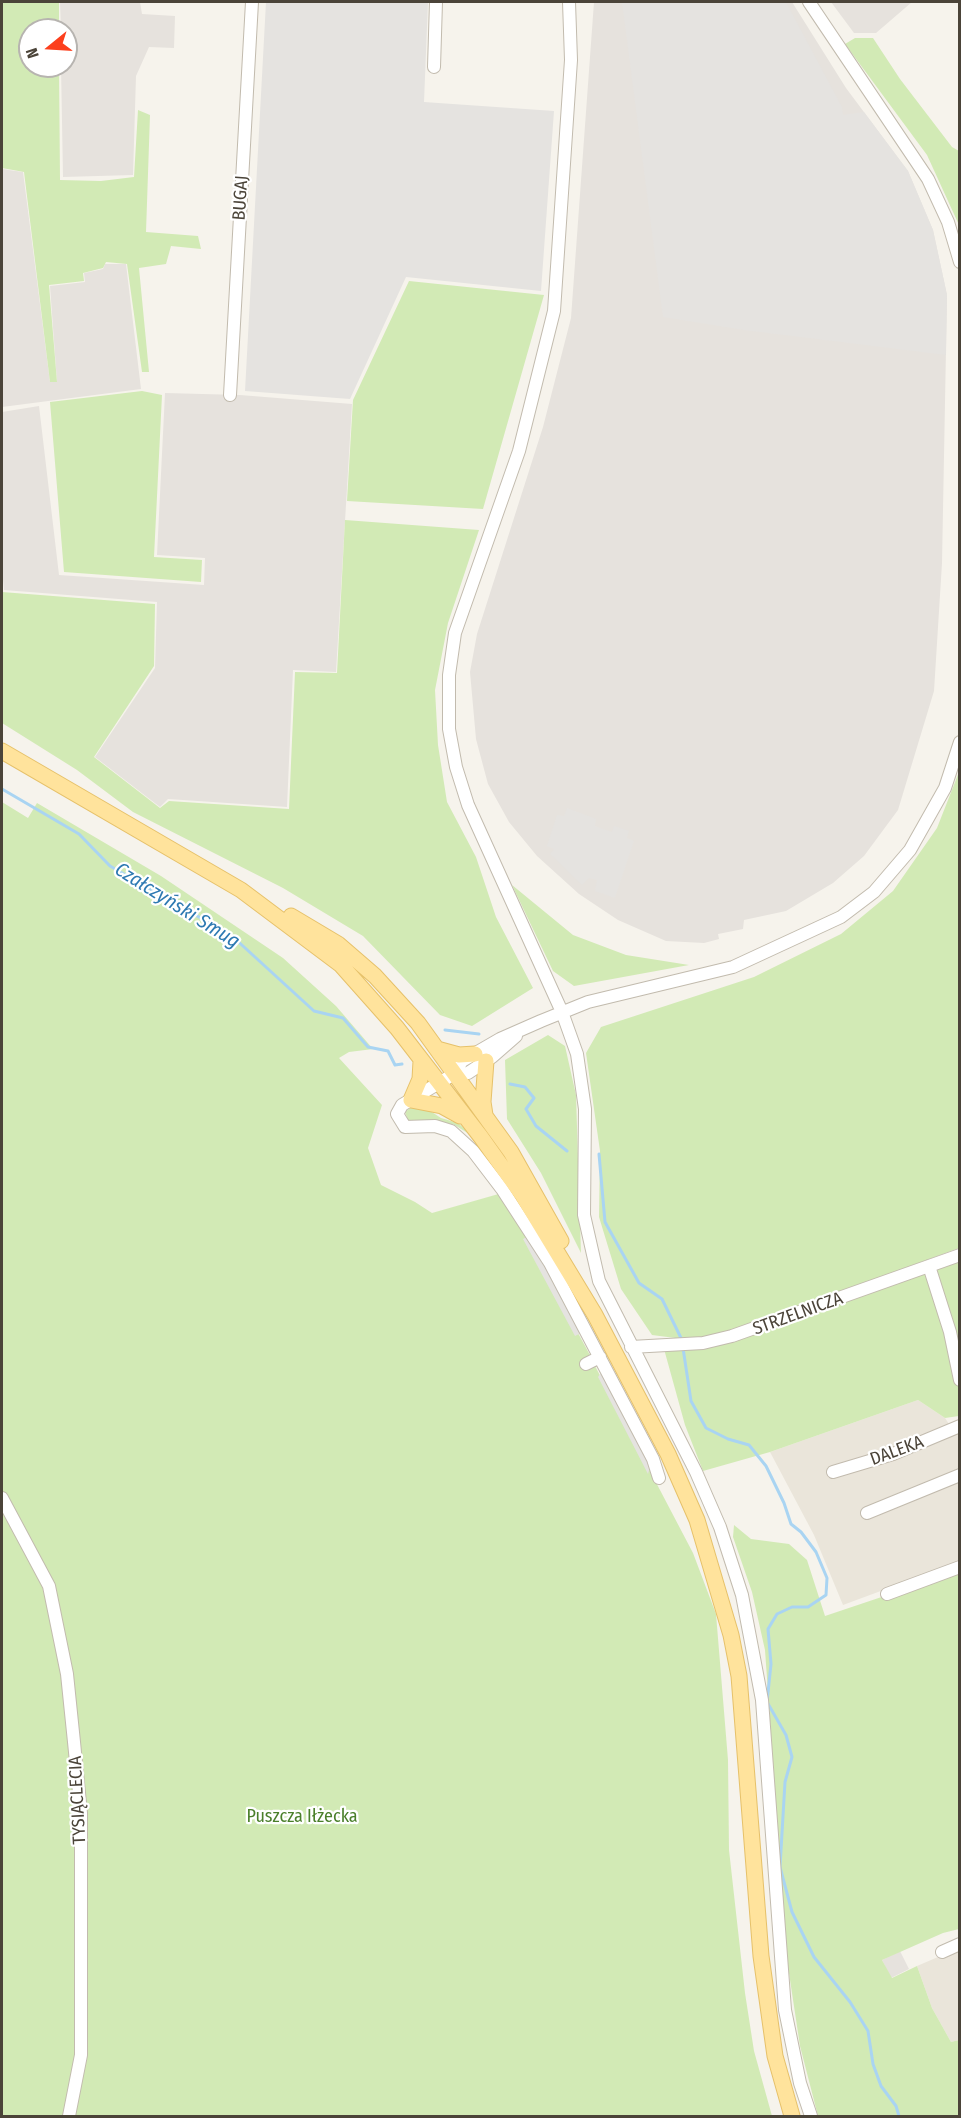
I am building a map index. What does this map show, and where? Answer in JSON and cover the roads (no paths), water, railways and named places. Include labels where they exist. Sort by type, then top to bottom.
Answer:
[{"type":"main road","points":[[2,751],[249,895],[277,908],[338,944],[397,998],[485,1115],[540,1202],[568,1254],[595,1315]]},
{"type":"main road","points":[[249,895],[340,965],[369,994],[468,1121],[523,1196],[595,1315],[668,1454],[697,1520],[731,1635],[739,1676],[760,1956],[775,2056],[792,2116]]},
{"type":"main road","points":[[436,1049],[480,1057],[485,1115]]},
{"type":"main road","points":[[421,1061],[420,1078],[411,1100],[442,1106],[468,1121]]},
{"type":"street","name":"BUGAJ","points":[[230,395],[252,2]]},
{"type":"street","points":[[434,67],[436,2]]},
{"type":"street","points":[[569,2],[571,60],[554,311],[519,451],[455,633],[448,702],[452,748],[468,805],[562,1011],[577,1054],[583,1082],[585,1109],[584,1215],[591,1256],[602,1289],[696,1472],[720,1527],[750,1627],[762,1700],[785,2010],[793,2055],[811,2116]]},
{"type":"street","points":[[809,2],[928,178],[948,222],[960,262]]},
{"type":"street","points":[[659,1478],[653,1459],[529,1227],[472,1151],[446,1129],[429,1126],[411,1128],[399,1122],[397,1114],[399,1109],[454,1074],[462,1061],[480,1057],[500,1039],[562,1011],[621,993],[733,967],[841,917],[874,892],[910,850],[945,788],[960,742]]},
{"type":"street","name":"STRZELNICZA","points":[[631,1347],[703,1343],[732,1336],[960,1255]]},
{"type":"street","points":[[929,1266],[950,1332],[960,1380]]},
{"type":"street","points":[[586,1364],[600,1357]]},
{"type":"street","name":"DALEKA","points":[[832,1472],[893,1454],[960,1426]]},
{"type":"street","points":[[867,1513],[960,1475]]},
{"type":"street","name":"TYSIĄCLECIA","points":[[2,1498],[49,1586],[67,1674],[81,1813],[81,2055],[69,2116]]},
{"type":"street","points":[[886,1594],[960,1567]]},
{"type":"street","points":[[942,1952],[960,1944]]},
{"type":"waterway","name":"Czałczyński Smug","points":[[2,789],[79,834],[110,866],[232,936],[314,1011],[343,1018],[368,1047],[388,1051],[395,1065],[402,1064]]},
{"type":"waterway","name":"Czałczyński Smug","points":[[445,1030],[479,1034]]},
{"type":"waterway","name":"Czałczyński Smug","points":[[510,1084],[525,1087],[534,1098],[526,1109],[536,1126],[567,1151]]},
{"type":"waterway","name":"Czałczyński Smug","points":[[599,1154],[605,1222],[639,1283],[662,1299],[681,1338]]},
{"type":"waterway","name":"Czałczyński Smug","points":[[683,1348],[691,1401],[706,1428],[728,1439],[749,1445],[766,1466],[784,1503],[791,1524],[801,1532],[816,1552],[827,1578],[826,1595],[808,1607],[792,1607],[777,1614],[768,1629],[771,1664],[767,1702],[786,1735],[792,1757],[785,1782],[780,1867],[792,1912],[814,1957],[850,2002],[868,2031],[873,2064],[881,2086],[896,2106],[899,2116]]},
{"type":"park label","name":"Puszcza Iłżecka","points":[[302,1817]]}]
